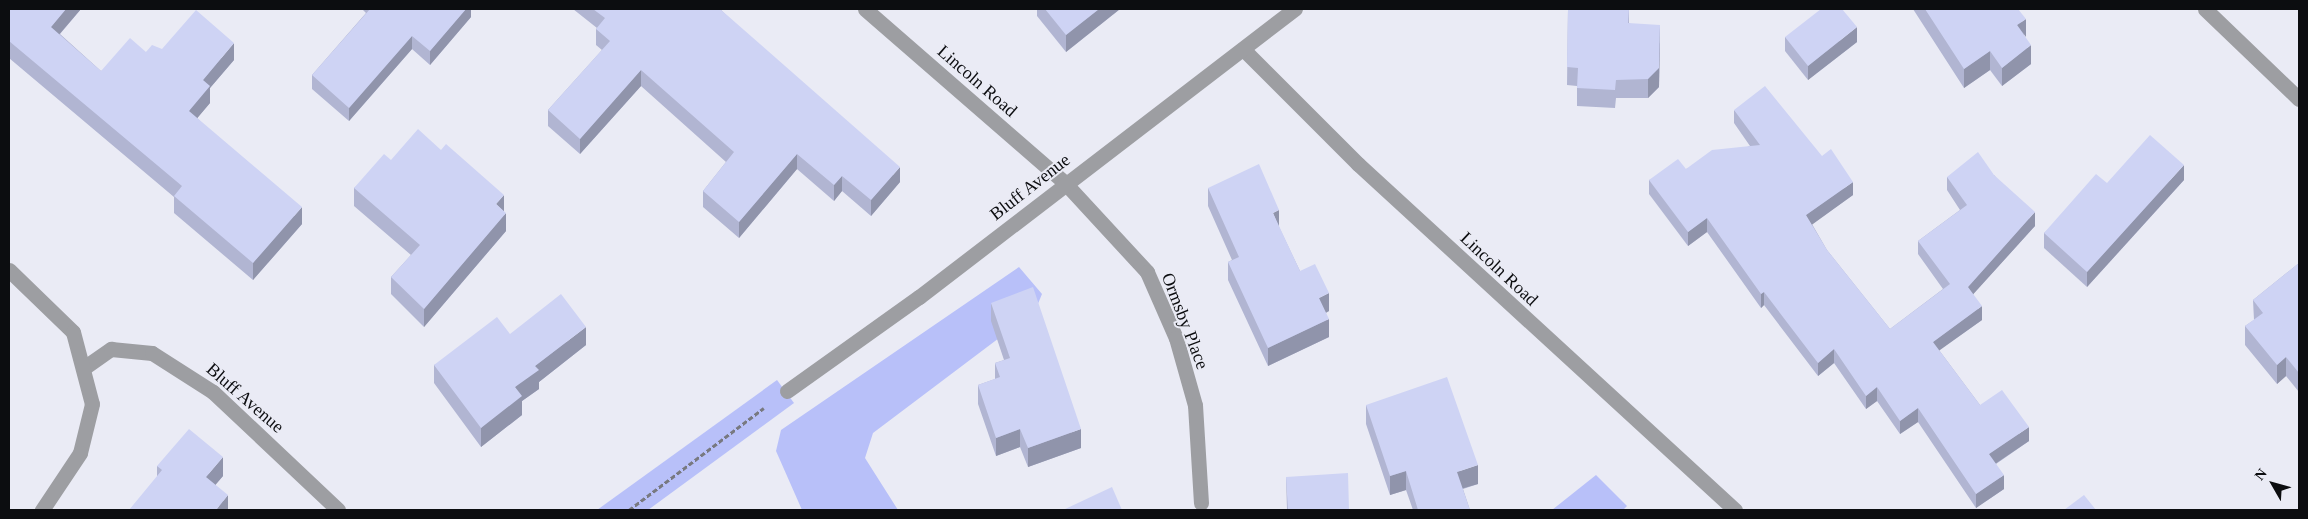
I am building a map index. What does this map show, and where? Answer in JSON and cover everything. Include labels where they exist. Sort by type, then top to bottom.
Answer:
[{"type":"street","name":"Lincoln Road","points":[[864,9],[1065,183]]},
{"type":"street","name":"Bluff Avenue","points":[[787,391],[919,297],[1065,183],[1295,9]]},
{"type":"street","points":[[2206,9],[2299,99]]},
{"type":"street","name":"Lincoln Road","points":[[1243,49],[1358,164],[1735,510]]},
{"type":"street","name":"Ormsby Place","points":[[1065,183],[1147,272],[1176,338],[1195,405],[1201,503]]},
{"type":"street","points":[[9,270],[72,332],[84,367],[92,404],[80,452],[42,510]]},
{"type":"street","name":"Bluff Avenue","points":[[84,367],[111,349],[152,353],[213,392],[338,510]]},
{"type":"path","points":[[629,510],[787,391]]},
{"type":"shaded area","points":[[1019,267],[1042,294],[1035,311],[873,433],[865,458],[898,510],[802,510],[776,451],[781,430]]},
{"type":"shaded area","points":[[777,380],[794,403],[648,510],[597,510]]},
{"type":"shaded area","points":[[1596,475],[1627,506],[1623,510],[1552,510]]},
{"type":"building","points":[[9,9],[66,9],[51,27],[101,71],[130,38],[146,52],[152,45],[162,49],[196,10],[234,43],[203,80],[210,86],[189,111],[302,207],[253,263],[174,196],[182,186],[9,41]]},
{"type":"building","points":[[370,9],[466,9],[430,51],[412,36],[349,108],[312,75]]},
{"type":"building","points":[[593,9],[720,9],[900,167],[871,200],[842,176],[834,185],[797,154],[739,222],[703,191],[734,152],[641,70],[580,139],[548,110],[610,41],[596,29],[605,18]]},
{"type":"building","points":[[1045,9],[1099,9],[1066,35]]},
{"type":"building","points":[[1568,9],[1629,9],[1628,23],[1660,25],[1659,68],[1648,79],[1616,80],[1615,90],[1577,88],[1578,68],[1567,67]]},
{"type":"building","points":[[1821,9],[1842,9],[1857,27],[1808,66],[1785,37]]},
{"type":"building","points":[[1925,9],[2018,9],[2026,19],[2017,25],[2031,45],[2002,68],[1990,51],[1964,69]]},
{"type":"building","points":[[1765,86],[1822,156],[1831,149],[1853,182],[1806,215],[1827,250],[1890,329],[1950,284],[1918,241],[1967,205],[1947,177],[1978,152],[1994,175],[2035,212],[1968,287],[1982,306],[1933,342],[1980,405],[2002,390],[2029,427],[1989,454],[2004,475],[1976,494],[1918,408],[1900,421],[1877,387],[1866,396],[1834,349],[1818,363],[1764,292],[1761,294],[1707,218],[1688,232],[1649,180],[1678,159],[1686,169],[1712,150],[1760,145],[1734,110]]},
{"type":"building","points":[[418,129],[441,150],[446,144],[504,195],[496,204],[506,213],[424,309],[391,277],[420,245],[354,188],[384,154],[391,160]]},
{"type":"building","points":[[2150,135],[2184,165],[2087,272],[2044,233],[2096,174],[2107,183]]},
{"type":"building","points":[[1259,164],[1279,210],[1273,213],[1300,271],[1315,264],[1329,293],[1319,298],[1329,319],[1268,348],[1228,262],[1239,257],[1208,188]]},
{"type":"building","points":[[2299,263],[2299,373],[2286,357],[2277,365],[2245,326],[2263,313],[2253,300]]},
{"type":"building","points":[[1033,287],[1081,429],[1028,448],[1020,429],[996,438],[978,385],[1000,377],[995,363],[1010,358],[991,303]]},
{"type":"building","points":[[561,294],[586,327],[535,366],[539,370],[515,387],[522,396],[481,428],[434,365],[497,317],[510,334]]},
{"type":"building","points":[[1447,377],[1478,465],[1457,472],[1470,510],[1418,510],[1406,471],[1390,476],[1366,405]]},
{"type":"building","points":[[189,429],[223,457],[206,477],[228,495],[216,510],[129,510],[162,470],[157,466]]},
{"type":"building","points":[[1348,473],[1349,510],[1288,510],[1286,477]]},
{"type":"building","points":[[1112,487],[1122,510],[1063,510]]},
{"type":"building","points":[[2084,495],[2096,510],[2064,510]]}]
